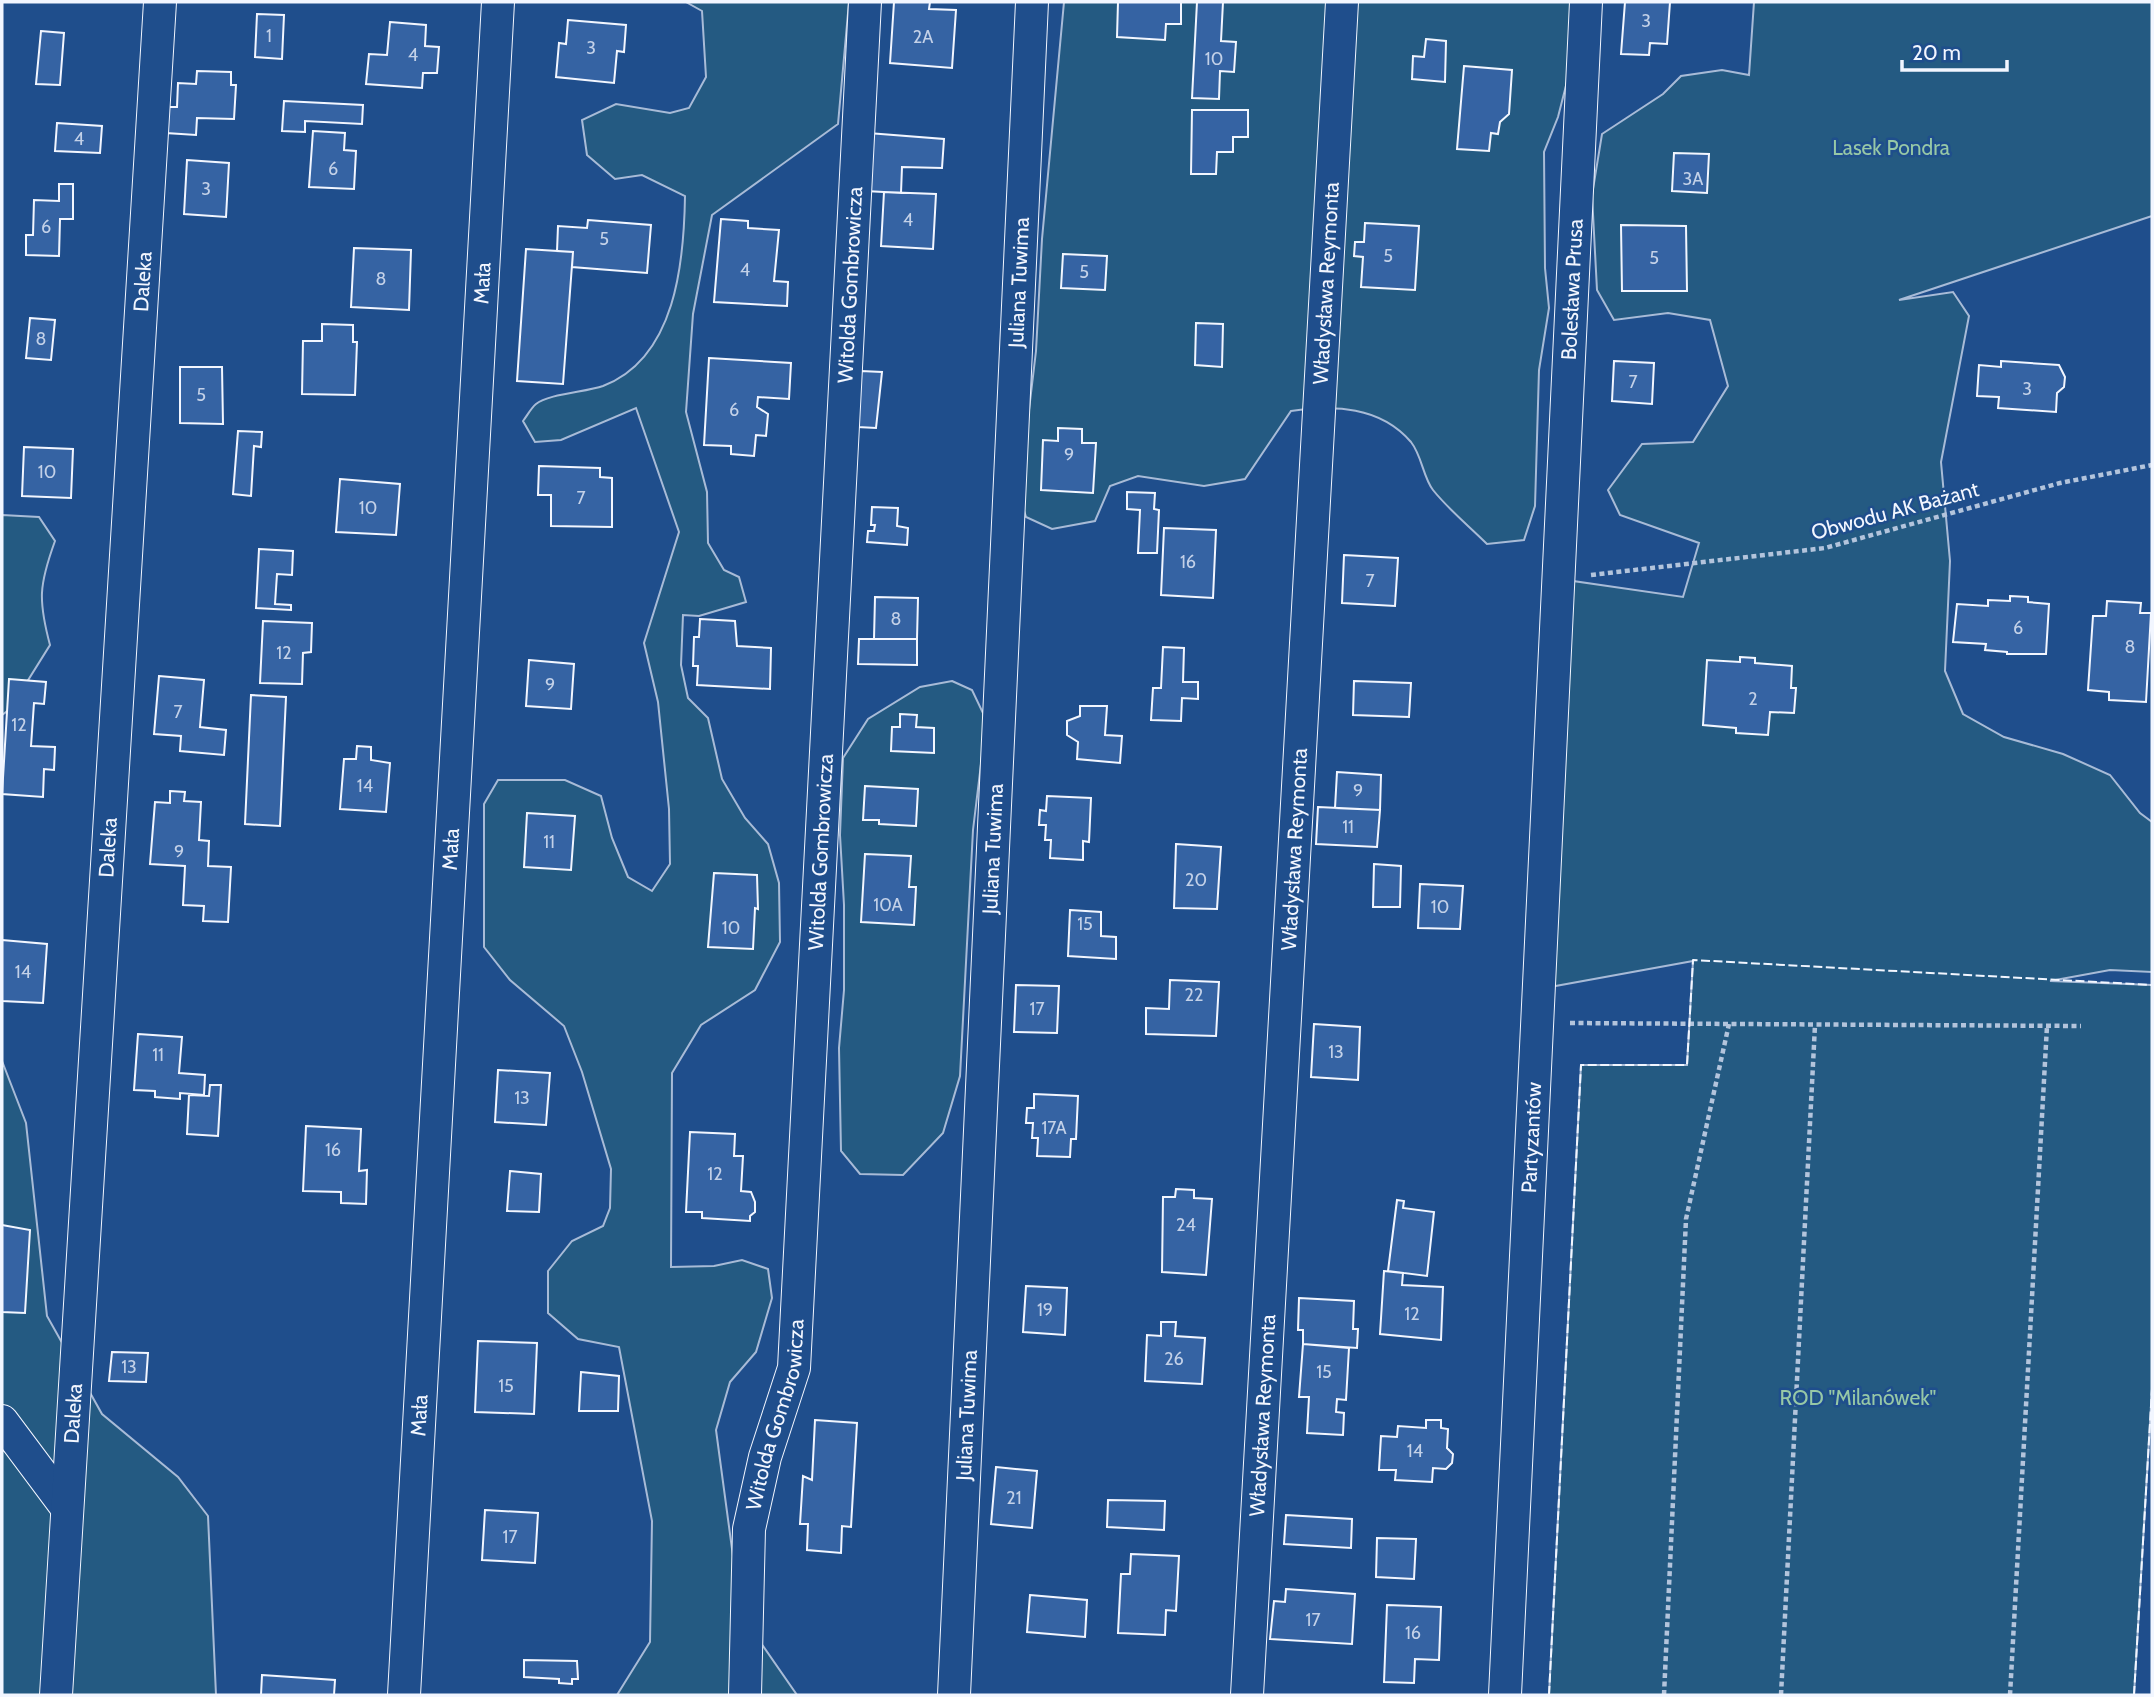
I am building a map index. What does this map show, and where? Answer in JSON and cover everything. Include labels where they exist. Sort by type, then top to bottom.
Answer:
[{"type":"street","name":"Daleka","points":[[57,1695],[160,2]]},
{"type":"street","name":"Mała","points":[[404,1695],[498,2]]},
{"type":"street","name":"Witolda Gombrowicza","points":[[745,1695],[749,1529],[765,1457],[794,1368],[865,2]]},
{"type":"street","name":"Juliana Tuwima","points":[[954,1695],[1032,2]]},
{"type":"street","name":"Władysława Reymonta","points":[[1247,1695],[1342,2]]},
{"type":"street","name":"Bolesława Prusa","points":[[1559,579],[1586,2]]},
{"type":"street","name":"Partyzantów","points":[[1505,1695],[1559,579]]},
{"type":"street","points":[[2,1421],[67,1508]]},
{"type":"path","name":"Obwodu AK Bażant","points":[[1559,579],[1825,548],[2060,483],[2152,466]]},
{"type":"path","points":[[1537,1023],[2081,1026]]},
{"type":"path","points":[[1664,1695],[1686,1219],[1729,1024]]},
{"type":"path","points":[[1780,1695],[1815,1025]]},
{"type":"path","points":[[2010,1695],[2047,1026]]},
{"type":"green space","points":[[686,2],[849,2],[838,124],[712,215],[693,314],[686,412],[707,492],[708,543],[724,570],[739,577],[746,602],[699,616],[683,615],[681,665],[688,698],[708,718],[722,779],[745,818],[768,844],[779,883],[780,942],[755,990],[701,1025],[672,1073],[671,1267],[714,1266],[742,1260],[768,1269],[772,1298],[756,1352],[730,1382],[716,1430],[737,1586],[747,1623],[797,1695],[617,1695],[650,1642],[652,1521],[619,1347],[578,1339],[548,1313],[548,1271],[572,1241],[603,1226],[610,1208],[611,1169],[582,1072],[564,1026],[510,980],[484,947],[484,804],[498,780],[565,780],[601,796],[612,838],[628,877],[652,891],[670,864],[669,809],[658,702],[644,643],[679,532],[636,408],[561,440],[535,442],[523,421],[534,406],[542,401],[603,386],[627,373],[646,354],[661,331],[678,278],[685,196],[642,175],[615,179],[587,155],[582,120],[616,104],[670,113],[689,108],[706,77],[702,11]]},
{"type":"green space","points":[[1064,2],[1577,2],[1571,66],[1558,117],[1544,152],[1545,268],[1549,308],[1539,370],[1535,506],[1524,540],[1487,544],[1433,490],[1415,448],[1399,430],[1371,415],[1324,408],[1291,411],[1245,479],[1204,486],[1138,476],[1110,486],[1095,521],[1052,529],[1026,517],[1019,494],[1036,351],[1042,239]]},
{"type":"green space","points":[[1754,2],[2152,2],[2152,216],[1899,300],[1953,292],[1969,316],[1941,462],[1950,561],[1945,671],[1963,714],[2004,737],[2063,754],[2110,775],[2140,813],[2152,822],[2152,972],[2110,970],[2050,981],[2152,985],[2152,1389],[2134,1695],[1549,1695],[1581,1065],[1687,1065],[1693,961],[1539,989],[1559,579],[1683,597],[1699,543],[1620,515],[1608,490],[1642,444],[1693,442],[1728,386],[1710,320],[1668,313],[1614,320],[1597,290],[1592,195],[1602,134],[1663,94],[1681,76],[1722,70],[1749,75]]},
{"type":"green space","points":[[2,515],[39,517],[55,541],[42,593],[43,616],[50,645],[10,709],[2,715]]},
{"type":"green space","points":[[952,681],[972,690],[983,713],[985,731],[973,830],[960,1076],[943,1133],[903,1175],[860,1174],[841,1151],[839,1048],[844,990],[844,905],[840,835],[843,758],[868,719],[920,687]]},
{"type":"green space","points":[[2,1061],[26,1123],[47,1316],[102,1414],[178,1477],[208,1516],[216,1695],[2,1695],[2,1449],[7,1453],[2,1443]]},
{"type":"building","points":[[894,2],[930,2],[929,9],[956,10],[952,68],[890,63]]},
{"type":"building","points":[[1118,2],[1181,2],[1181,24],[1166,24],[1165,40],[1117,37]]},
{"type":"building","points":[[1197,2],[1223,2],[1221,41],[1236,42],[1234,72],[1220,71],[1219,99],[1192,98]]},
{"type":"building","points":[[1625,2],[1670,2],[1667,44],[1650,43],[1649,55],[1621,54]]},
{"type":"building","points":[[257,14],[284,15],[282,59],[255,57]]},
{"type":"building","points":[[568,20],[626,25],[624,52],[617,51],[614,83],[556,77],[559,43],[566,44]]},
{"type":"building","points":[[390,22],[426,25],[425,46],[439,47],[437,73],[423,73],[422,88],[366,84],[369,54],[387,55]]},
{"type":"building","points":[[41,31],[64,33],[60,85],[36,84]]},
{"type":"building","points":[[1426,39],[1446,41],[1445,82],[1412,79],[1413,56],[1424,57]]},
{"type":"building","points":[[1464,66],[1512,70],[1509,114],[1500,122],[1498,134],[1491,133],[1489,151],[1457,149]]},
{"type":"building","points":[[197,71],[231,72],[231,85],[236,85],[234,119],[197,118],[196,135],[166,133],[168,107],[177,107],[178,83],[196,84]]},
{"type":"building","points":[[284,101],[363,105],[362,124],[305,121],[305,132],[282,131]]},
{"type":"building","points":[[1192,110],[1248,110],[1248,137],[1233,137],[1233,152],[1217,152],[1216,174],[1191,174]]},
{"type":"building","points":[[57,123],[102,126],[100,153],[55,151]]},
{"type":"building","points":[[313,131],[345,133],[344,150],[356,151],[354,189],[309,187]]},
{"type":"building","points":[[868,133],[944,139],[942,168],[902,167],[901,193],[866,191]]},
{"type":"building","points":[[1674,153],[1709,154],[1707,193],[1672,191]]},
{"type":"building","points":[[187,160],[229,163],[226,217],[184,214]]},
{"type":"building","points":[[59,184],[73,184],[73,219],[60,219],[59,256],[26,255],[26,235],[33,235],[34,200],[59,201]]},
{"type":"building","points":[[884,192],[936,194],[933,249],[881,246]]},
{"type":"building","points":[[721,219],[748,221],[748,228],[779,230],[774,281],[788,282],[787,306],[714,302]]},
{"type":"building","points":[[588,220],[651,225],[647,273],[572,267],[573,252],[557,251],[558,226],[587,228]]},
{"type":"building","points":[[1365,223],[1419,226],[1415,290],[1361,287],[1363,257],[1354,256],[1355,242],[1364,242]]},
{"type":"building","points":[[1621,225],[1686,226],[1687,291],[1622,291]]},
{"type":"building","points":[[354,248],[411,250],[409,310],[351,307]]},
{"type":"building","points":[[526,249],[573,252],[563,384],[517,381]]},
{"type":"building","points":[[1063,254],[1107,256],[1105,290],[1061,288]]},
{"type":"building","points":[[30,318],[55,320],[51,360],[26,358]]},
{"type":"building","points":[[1196,323],[1223,324],[1222,367],[1195,365]]},
{"type":"building","points":[[322,324],[353,325],[353,342],[357,342],[355,395],[302,394],[303,341],[322,341]]},
{"type":"building","points":[[709,358],[791,363],[789,399],[758,397],[757,407],[768,414],[766,436],[756,435],[754,456],[731,454],[731,446],[704,445]]},
{"type":"building","points":[[1614,361],[1654,363],[1652,404],[1612,401]]},
{"type":"building","points":[[2001,361],[2059,365],[2065,377],[2064,387],[2057,393],[2056,412],[1998,408],[1999,397],[1977,396],[1979,365],[2001,367]]},
{"type":"building","points":[[180,367],[222,367],[223,424],[180,423]]},
{"type":"building","points":[[861,371],[882,372],[876,428],[858,427]]},
{"type":"building","points":[[1058,428],[1082,429],[1082,443],[1096,443],[1093,493],[1041,490],[1043,440],[1058,441]]},
{"type":"building","points":[[238,431],[262,432],[261,447],[254,446],[251,496],[233,494]]},
{"type":"building","points":[[24,447],[73,449],[71,498],[22,496]]},
{"type":"building","points":[[539,466],[600,468],[600,477],[612,478],[612,527],[551,526],[551,495],[538,495]]},
{"type":"building","points":[[340,479],[400,484],[396,535],[336,532]]},
{"type":"building","points":[[1127,492],[1155,493],[1154,509],[1159,510],[1157,553],[1138,553],[1140,510],[1127,509]]},
{"type":"building","points":[[872,507],[898,508],[897,526],[908,528],[907,545],[867,542],[868,531],[874,531],[875,525],[871,525]]},
{"type":"building","points":[[1164,528],[1216,530],[1213,598],[1161,595]]},
{"type":"building","points":[[259,549],[293,551],[292,575],[277,574],[275,604],[291,605],[291,610],[256,608]]},
{"type":"building","points":[[1344,555],[1398,558],[1395,606],[1342,603]]},
{"type":"building","points":[[2010,596],[2028,597],[2028,602],[2049,604],[2046,654],[2007,654],[1985,650],[1986,644],[1953,642],[1957,604],[1988,606],[1988,600],[2010,601]]},
{"type":"building","points":[[875,597],[918,598],[917,639],[874,639]]},
{"type":"building","points":[[2107,601],[2141,603],[2140,613],[2151,613],[2146,702],[2109,700],[2109,692],[2088,690],[2093,616],[2106,616]]},
{"type":"building","points":[[700,619],[735,621],[737,646],[771,648],[770,689],[697,685],[698,666],[693,666],[694,637],[699,637]]},
{"type":"building","points":[[263,621],[312,623],[311,652],[303,653],[302,684],[260,683]]},
{"type":"building","points":[[859,639],[917,639],[917,665],[858,664]]},
{"type":"building","points":[[1163,647],[1184,648],[1183,682],[1198,682],[1198,699],[1182,698],[1181,721],[1151,720],[1153,688],[1161,688]]},
{"type":"building","points":[[1740,657],[1755,658],[1755,663],[1792,666],[1791,688],[1796,688],[1794,713],[1770,712],[1768,735],[1736,733],[1736,728],[1703,725],[1707,660],[1740,662]]},
{"type":"building","points":[[529,660],[574,664],[571,709],[526,706]]},
{"type":"building","points":[[159,676],[204,680],[200,727],[226,730],[224,755],[180,751],[181,736],[154,734]]},
{"type":"building","points":[[9,679],[46,682],[44,704],[34,703],[31,746],[55,747],[54,770],[44,769],[43,797],[2,794]]},
{"type":"building","points":[[1354,681],[1411,683],[1409,717],[1353,715]]},
{"type":"building","points":[[251,695],[286,697],[280,826],[245,824]]},
{"type":"building","points":[[1080,706],[1107,706],[1105,735],[1122,736],[1120,763],[1077,759],[1078,742],[1067,735],[1067,721],[1080,716]]},
{"type":"building","points":[[900,714],[917,715],[916,727],[934,728],[934,753],[891,751],[892,727],[900,727]]},
{"type":"building","points":[[357,746],[371,747],[371,760],[390,763],[386,812],[340,809],[344,759],[356,759]]},
{"type":"building","points":[[1337,772],[1381,775],[1380,810],[1335,808]]},
{"type":"building","points":[[865,786],[918,789],[916,826],[879,824],[879,820],[863,820]]},
{"type":"building","points":[[170,791],[185,792],[184,801],[201,802],[199,840],[209,841],[208,866],[231,867],[228,922],[203,921],[204,906],[183,905],[185,866],[150,864],[155,802],[170,803]]},
{"type":"building","points":[[1047,796],[1091,798],[1089,842],[1083,841],[1083,860],[1050,858],[1051,840],[1045,840],[1046,825],[1039,825],[1040,810],[1046,811]]},
{"type":"building","points":[[1318,807],[1380,810],[1377,847],[1316,844]]},
{"type":"building","points":[[527,813],[575,816],[571,870],[524,867]]},
{"type":"building","points":[[1176,844],[1221,847],[1217,909],[1174,908]]},
{"type":"building","points":[[865,854],[911,856],[909,887],[916,887],[914,925],[861,922]]},
{"type":"building","points":[[1374,864],[1401,866],[1400,907],[1373,907]]},
{"type":"building","points":[[714,873],[757,875],[758,909],[755,908],[753,949],[708,947]]},
{"type":"building","points":[[1420,884],[1463,886],[1460,929],[1418,928]]},
{"type":"building","points":[[1070,910],[1101,912],[1101,936],[1116,937],[1116,959],[1068,956]]},
{"type":"building","points":[[2,940],[47,944],[43,1003],[2,1001]]},
{"type":"building","points":[[1170,980],[1219,982],[1216,1036],[1146,1034],[1146,1008],[1169,1009]]},
{"type":"building","points":[[1016,985],[1059,986],[1057,1033],[1014,1032]]},
{"type":"building","points":[[1314,1024],[1360,1027],[1358,1080],[1311,1077]]},
{"type":"building","points":[[138,1034],[182,1037],[179,1073],[205,1075],[204,1095],[180,1093],[180,1099],[155,1097],[155,1091],[134,1090]]},
{"type":"building","points":[[498,1070],[550,1073],[546,1125],[495,1122]]},
{"type":"building","points":[[210,1085],[221,1085],[218,1136],[187,1134],[189,1095],[209,1096]]},
{"type":"building","points":[[1034,1094],[1078,1096],[1076,1139],[1071,1139],[1070,1157],[1037,1156],[1038,1138],[1032,1138],[1033,1123],[1026,1123],[1027,1108],[1034,1108]]},
{"type":"building","points":[[306,1126],[361,1129],[359,1171],[367,1170],[366,1204],[341,1203],[341,1192],[303,1191]]},
{"type":"building","points":[[690,1132],[735,1134],[734,1156],[743,1156],[741,1191],[751,1192],[755,1202],[755,1212],[750,1216],[750,1221],[702,1218],[702,1212],[686,1212]]},
{"type":"building","points":[[510,1171],[541,1174],[539,1212],[507,1211]]},
{"type":"building","points":[[1176,1189],[1194,1190],[1194,1198],[1212,1199],[1206,1275],[1162,1272],[1163,1197],[1175,1197]]},
{"type":"building","points":[[1397,1200],[1404,1201],[1403,1208],[1434,1212],[1427,1276],[1388,1271]]},
{"type":"building","points":[[2,1225],[30,1230],[25,1313],[2,1312]]},
{"type":"building","points":[[1384,1271],[1403,1273],[1402,1285],[1443,1287],[1441,1340],[1380,1334]]},
{"type":"building","points":[[1026,1286],[1067,1288],[1065,1335],[1023,1332]]},
{"type":"building","points":[[1299,1298],[1354,1301],[1353,1329],[1358,1329],[1357,1348],[1303,1344],[1303,1330],[1298,1330]]},
{"type":"building","points":[[1161,1322],[1176,1322],[1175,1336],[1205,1338],[1202,1384],[1145,1381],[1147,1335],[1161,1336]]},
{"type":"building","points":[[478,1341],[537,1343],[534,1414],[475,1412]]},
{"type":"building","points":[[1303,1344],[1349,1348],[1346,1400],[1337,1399],[1336,1412],[1344,1413],[1343,1435],[1307,1433],[1309,1397],[1299,1397]]},
{"type":"building","points":[[112,1352],[148,1353],[146,1382],[109,1381]]},
{"type":"building","points":[[581,1372],[619,1376],[618,1411],[579,1411]]},
{"type":"building","points":[[815,1420],[857,1423],[851,1527],[842,1526],[841,1553],[807,1550],[808,1524],[800,1524],[803,1476],[812,1480]]},
{"type":"building","points":[[1426,1420],[1441,1420],[1441,1428],[1448,1429],[1447,1448],[1453,1454],[1452,1463],[1446,1469],[1433,1468],[1432,1482],[1395,1480],[1396,1470],[1379,1470],[1381,1436],[1397,1437],[1398,1426],[1426,1428]]},
{"type":"building","points":[[996,1467],[1037,1471],[1032,1528],[991,1524]]},
{"type":"building","points":[[1108,1500],[1165,1501],[1164,1530],[1107,1527]]},
{"type":"building","points":[[485,1510],[538,1513],[535,1563],[482,1560]]},
{"type":"building","points":[[1286,1515],[1352,1519],[1351,1548],[1284,1544]]},
{"type":"building","points":[[1377,1538],[1416,1539],[1414,1579],[1376,1577]]},
{"type":"building","points":[[1131,1554],[1179,1556],[1176,1611],[1166,1610],[1165,1635],[1118,1633],[1121,1574],[1130,1574]]},
{"type":"building","points":[[1286,1589],[1355,1594],[1352,1644],[1270,1639],[1274,1601],[1285,1602]]},
{"type":"building","points":[[1030,1595],[1087,1600],[1085,1637],[1027,1632]]},
{"type":"building","points":[[1387,1605],[1441,1607],[1439,1660],[1415,1659],[1414,1683],[1384,1682]]},
{"type":"building","points":[[524,1660],[577,1661],[578,1679],[572,1679],[572,1684],[559,1683],[559,1679],[524,1677]]},
{"type":"building","points":[[262,1675],[335,1680],[334,1695],[261,1695]]},
{"type":"fence","points":[[1549,1695],[1581,1065],[1687,1065],[1693,960],[2152,985]]},
{"type":"fence","points":[[2134,1695],[2152,1389]]},
{"type":"park label","name":"Lasek Pondra","points":[[1891,148]]},
{"type":"park label","name":"ROD \"Milanówek\"","points":[[1858,1398]]}]
